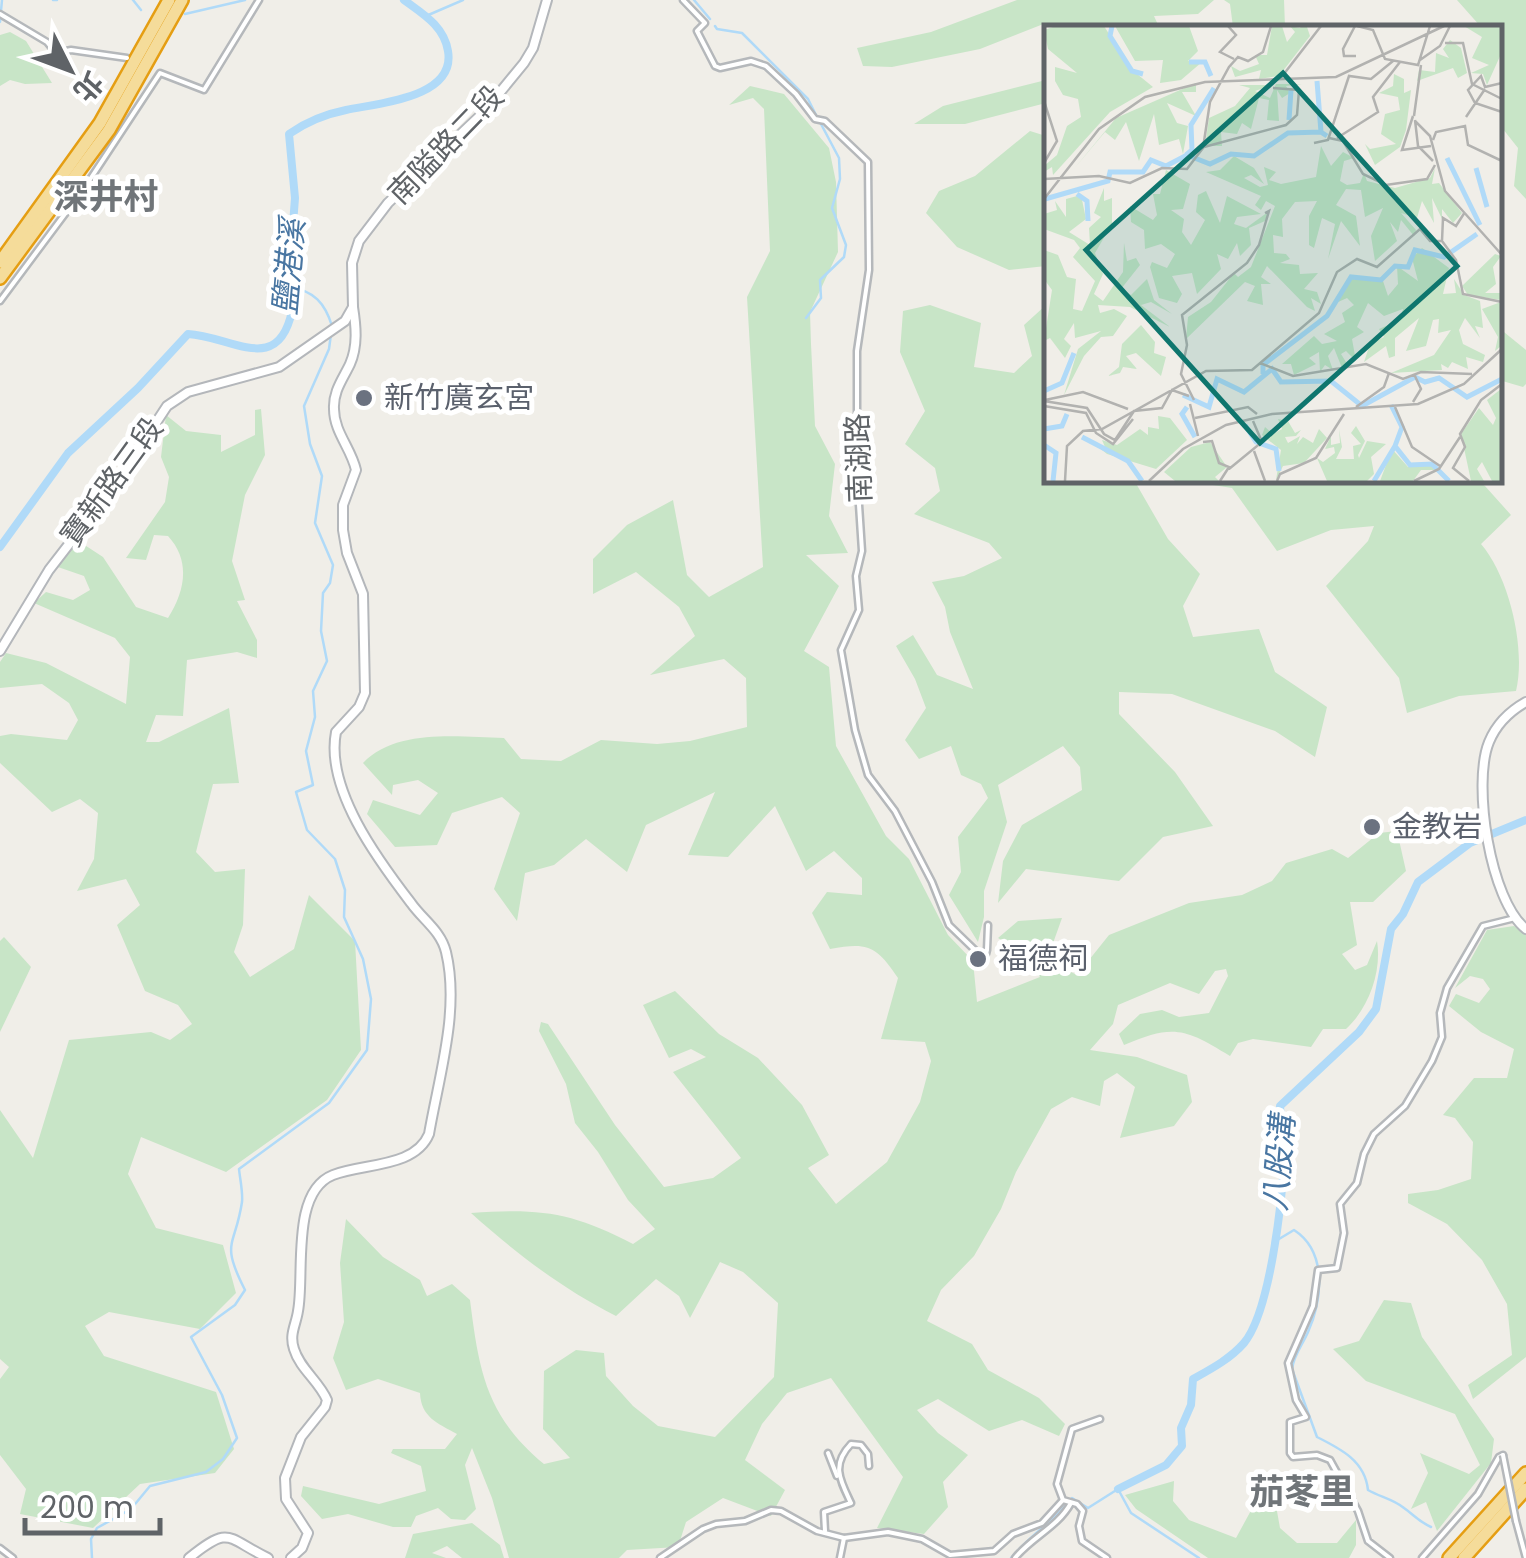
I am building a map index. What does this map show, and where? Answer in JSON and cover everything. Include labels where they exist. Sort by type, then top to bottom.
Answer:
[{"type":"highway","points":[[0,262],[100,123],[169,0]]},
{"type":"highway","points":[[0,278],[109,130],[182,0]]},
{"type":"highway","points":[[1449,1558],[1526,1473]]},
{"type":"highway","points":[[1464,1558],[1526,1490]]},
{"type":"street","points":[[0,302],[85,187],[160,73],[204,90],[260,0]]},
{"type":"street","name":"南隘路二段","points":[[352,307],[352,263],[359,240],[388,204],[483,113],[524,62],[533,48],[547,0]]},
{"type":"street","name":"南湖路","points":[[683,0],[706,23],[697,30],[715,66],[751,61],[766,66],[796,94],[815,119],[825,121],[868,162],[868,270],[857,351],[863,540],[856,576],[859,610],[841,650],[855,730],[868,775],[894,811],[932,882],[949,925],[979,954],[986,954],[988,925]]},
{"type":"street","points":[[2,15],[47,42],[56,53],[70,50],[127,58]]},
{"type":"street","points":[[291,1558],[302,1548],[308,1532],[286,1498],[285,1478],[301,1437],[327,1400],[299,1362],[291,1335],[298,1310],[300,1255],[310,1202],[316,1188],[329,1177],[387,1162],[424,1144],[429,1134],[450,1009],[447,956],[441,940],[412,905],[356,820],[336,769],[336,732],[359,707],[365,693],[363,594],[343,530],[343,505],[356,470],[338,431],[334,406],[337,389],[354,354],[352,307]]},
{"type":"street","name":"寶新路三段","points":[[0,651],[48,570],[128,468],[166,406],[188,392],[280,366],[340,326],[352,307]]},
{"type":"street","points":[[1526,702],[1506,717],[1490,741],[1484,776],[1493,865],[1515,918],[1526,929]]},
{"type":"street","points":[[1390,1558],[1368,1541],[1358,1511],[1330,1460],[1317,1455],[1293,1457],[1290,1453],[1290,1422],[1306,1417],[1296,1400],[1288,1363],[1315,1300],[1316,1274],[1321,1268],[1337,1268],[1344,1232],[1340,1204],[1357,1183],[1374,1134],[1408,1102],[1441,1043],[1440,1014],[1457,967],[1483,926],[1515,918]]},
{"type":"street","points":[[1063,1500],[1058,1484],[1068,1438],[1080,1424],[1100,1419]]},
{"type":"street","points":[[838,1476],[838,1462],[851,1444],[866,1449],[869,1466]]},
{"type":"street","points":[[825,1531],[824,1512],[851,1503],[828,1453]]},
{"type":"street","points":[[1422,1558],[1478,1494],[1504,1455],[1526,1558]]},
{"type":"street","points":[[1063,1500],[1077,1504],[1083,1511],[1079,1526],[1082,1541],[1106,1558]]},
{"type":"street","points":[[660,1558],[703,1529],[771,1510],[781,1510],[800,1523],[844,1538],[888,1532],[922,1539],[950,1555],[994,1550],[1013,1534],[1042,1523],[1063,1500]]},
{"type":"street","points":[[1015,1558],[1030,1540],[1060,1520],[1071,1503]]},
{"type":"street","points":[[190,1558],[213,1539],[224,1536],[238,1539],[268,1558]]},
{"type":"street","points":[[840,1558],[844,1538]]},
{"type":"street","points":[[0,1548],[13,1558]]},
{"type":"green space","points":[[1017,0],[1214,0],[1198,14],[1154,16],[1158,25],[1046,23],[980,49],[892,67],[863,66],[857,48],[931,32]]},
{"type":"green space","points":[[1224,0],[1284,0],[1285,25],[1233,25],[1230,4]]},
{"type":"green space","points":[[1457,0],[1526,0],[1526,199],[1514,186],[1518,148],[1501,127],[1501,25],[1479,25]]},
{"type":"green space","points":[[10,32],[26,41],[52,83],[10,80],[0,86],[0,35]]},
{"type":"green space","points":[[1044,81],[1044,104],[965,124],[914,124],[943,106]]},
{"type":"green space","points":[[750,86],[784,94],[829,148],[836,182],[838,252],[810,312],[811,344],[815,426],[835,464],[829,516],[848,553],[806,555],[839,586],[804,651],[829,667],[836,746],[886,836],[909,859],[948,935],[973,961],[977,1002],[1040,977],[1027,955],[998,938],[1018,921],[1062,918],[1047,960],[1077,975],[1109,935],[1189,903],[1242,895],[1272,881],[1286,863],[1332,849],[1348,858],[1379,833],[1397,831],[1406,871],[1373,902],[1350,902],[1357,945],[1342,954],[1355,970],[1367,965],[1377,941],[1378,964],[1372,988],[1361,1011],[1346,1029],[1323,1029],[1311,1047],[1253,1039],[1238,1043],[1230,1056],[1178,1032],[1155,1034],[1124,1045],[1119,1034],[1140,1014],[1162,1010],[1179,1017],[1209,1013],[1228,976],[1226,969],[1215,971],[1199,994],[1170,983],[1118,1005],[1113,1024],[1090,1050],[1137,1057],[1187,1075],[1192,1102],[1174,1126],[1120,1138],[1135,1087],[1117,1073],[1104,1081],[1100,1106],[1072,1097],[1051,1109],[974,1256],[941,1290],[927,1321],[972,1344],[988,1370],[1039,1398],[1065,1424],[1059,1436],[1022,1420],[989,1431],[938,1399],[917,1410],[938,1433],[968,1455],[943,1482],[948,1507],[924,1534],[877,1528],[903,1477],[831,1378],[787,1393],[762,1424],[745,1460],[785,1490],[771,1516],[723,1498],[686,1522],[678,1547],[627,1550],[619,1558],[509,1558],[492,1498],[472,1448],[465,1465],[476,1509],[465,1520],[451,1519],[438,1508],[416,1516],[411,1527],[393,1527],[348,1514],[322,1519],[301,1496],[303,1486],[379,1504],[426,1491],[421,1466],[391,1453],[393,1449],[445,1449],[457,1434],[427,1414],[420,1393],[378,1379],[346,1390],[333,1358],[344,1322],[340,1263],[346,1219],[383,1257],[420,1280],[427,1296],[452,1284],[470,1300],[482,1370],[497,1410],[544,1464],[570,1458],[543,1429],[544,1371],[576,1350],[604,1353],[606,1376],[658,1426],[715,1437],[774,1377],[778,1303],[743,1272],[720,1262],[690,1318],[679,1296],[656,1279],[616,1316],[540,1269],[471,1213],[517,1211],[555,1215],[592,1225],[633,1244],[655,1229],[628,1200],[575,1123],[566,1084],[539,1031],[541,1022],[548,1024],[615,1125],[664,1187],[713,1178],[741,1158],[673,1072],[706,1057],[691,1049],[669,1058],[643,1005],[675,991],[719,1034],[758,1058],[802,1105],[829,1155],[808,1168],[836,1204],[887,1162],[920,1102],[931,1061],[925,1042],[881,1039],[898,978],[884,959],[870,949],[830,949],[812,913],[827,892],[862,895],[862,878],[834,851],[806,871],[775,806],[728,857],[688,855],[715,792],[646,825],[627,872],[586,839],[554,865],[525,873],[517,921],[494,889],[520,813],[502,797],[452,813],[437,845],[395,847],[367,814],[373,800],[420,815],[438,793],[418,780],[393,785],[392,795],[363,763],[393,744],[411,739],[504,738],[521,759],[561,761],[601,740],[657,744],[690,741],[747,727],[746,678],[724,659],[650,675],[695,636],[679,607],[636,572],[593,594],[593,559],[627,525],[673,500],[687,575],[709,597],[763,567],[747,297],[770,251],[764,109],[753,98],[729,105]]},
{"type":"green space","points":[[1030,131],[1044,135],[1044,266],[1009,270],[957,247],[926,213],[939,191],[975,176]]},
{"type":"green space","points":[[930,305],[981,323],[974,367],[1014,373],[1032,356],[1024,325],[1044,307],[1044,482],[1135,482],[1168,539],[1200,574],[1183,606],[1193,637],[1259,629],[1275,672],[1327,707],[1315,757],[1275,731],[1172,694],[1119,692],[1119,714],[1175,772],[1213,826],[1163,837],[1119,881],[1026,869],[998,903],[1003,861],[1022,825],[1082,790],[1080,767],[1063,746],[998,785],[1007,822],[984,891],[984,917],[978,942],[949,895],[961,872],[958,837],[988,798],[981,784],[961,775],[951,746],[919,759],[905,740],[926,708],[896,646],[913,635],[937,675],[973,689],[950,632],[945,607],[932,582],[964,576],[1002,558],[989,543],[914,514],[940,491],[935,468],[905,444],[925,411],[900,352],[903,311]]},
{"type":"green space","points":[[1501,330],[1526,350],[1523,387],[1501,381]]},
{"type":"green space","points":[[261,409],[265,455],[245,495],[232,561],[245,600],[237,601],[257,640],[257,658],[237,652],[187,660],[183,716],[156,715],[146,742],[159,742],[229,708],[239,783],[213,784],[196,852],[215,872],[245,869],[243,925],[234,952],[250,977],[294,949],[309,895],[355,941],[361,1050],[327,1100],[226,1172],[141,1137],[128,1174],[156,1228],[223,1245],[236,1293],[200,1329],[109,1312],[85,1326],[104,1356],[216,1392],[234,1449],[215,1473],[140,1484],[93,1528],[20,1514],[26,1489],[0,1455],[0,1379],[9,1367],[0,1359],[0,1110],[33,1158],[69,1040],[151,1032],[170,1040],[192,1024],[178,1005],[145,991],[117,925],[140,905],[126,879],[77,891],[94,859],[98,813],[80,799],[52,812],[0,763],[0,736],[67,740],[78,720],[69,703],[42,684],[0,688],[0,662],[6,653],[46,663],[126,704],[130,657],[115,638],[34,603],[46,592],[73,600],[90,590],[84,576],[55,566],[80,542],[103,557],[136,607],[168,618],[182,587],[183,566],[168,536],[154,535],[146,560],[126,558],[165,502],[169,477],[161,457],[166,415],[186,431],[221,435],[221,452],[255,435],[255,410]]},
{"type":"green space","points":[[1194,482],[1478,482],[1485,486],[1511,515],[1481,544],[1500,576],[1513,615],[1519,656],[1516,691],[1459,696],[1407,713],[1399,678],[1326,586],[1368,541],[1374,526],[1331,530],[1277,551],[1232,488]]},
{"type":"green space","points":[[1514,926],[1526,935],[1526,1357],[1473,1399],[1468,1385],[1512,1355],[1507,1304],[1482,1260],[1447,1224],[1408,1203],[1408,1194],[1438,1190],[1471,1179],[1473,1142],[1455,1118],[1443,1115],[1474,1078],[1507,1078],[1514,1049],[1481,1032],[1449,1006],[1456,994],[1479,1003],[1490,989],[1483,979],[1470,976],[1455,988],[1487,930]]},
{"type":"green space","points":[[4,937],[31,967],[0,1032],[0,941]]},
{"type":"green space","points":[[1384,1300],[1411,1303],[1422,1337],[1494,1439],[1491,1463],[1437,1531],[1426,1502],[1411,1509],[1428,1473],[1420,1453],[1469,1474],[1480,1465],[1455,1414],[1366,1381],[1333,1349],[1359,1341]]},
{"type":"green space","points":[[1174,1481],[1173,1501],[1189,1520],[1236,1538],[1260,1494],[1275,1500],[1280,1528],[1297,1543],[1337,1543],[1356,1520],[1356,1545],[1349,1558],[1208,1558],[1136,1509],[1125,1495]]},
{"type":"green space","points":[[472,1523],[500,1545],[504,1558],[462,1558],[447,1546],[432,1553],[446,1558],[405,1558],[413,1534]]},
{"type":"waterway","points":[[0,22],[2,0]]},
{"type":"waterway","points":[[133,0],[141,10]]},
{"type":"waterway","points":[[185,14],[245,0]]},
{"type":"waterway","name":"鹽港溪","points":[[0,547],[68,453],[138,388],[188,334],[264,348],[276,343],[285,331],[292,311],[287,302],[295,198],[289,134],[331,114],[412,96],[440,79],[447,67],[448,51],[442,34],[432,21],[404,0]]},
{"type":"waterway","points":[[426,16],[463,0]]},
{"type":"waterway","points":[[694,0],[710,19]]},
{"type":"waterway","points":[[715,26],[742,33],[808,99],[816,115]]},
{"type":"waterway","points":[[806,318],[821,298],[820,280],[844,257],[846,245],[832,208],[840,179],[839,158],[821,124]]},
{"type":"waterway","points":[[290,287],[317,299],[332,326]]},
{"type":"waterway","points":[[92,1558],[91,1539],[97,1528],[131,1509],[150,1486],[206,1472],[223,1459],[237,1438],[222,1395],[191,1337],[235,1305],[245,1290],[231,1253],[242,1202],[239,1169],[329,1103],[367,1050],[371,999],[363,959],[344,917],[345,890],[335,859],[307,830],[296,792],[313,785],[306,751],[315,717],[313,691],[327,661],[321,631],[323,593],[330,583],[333,565],[315,523],[322,476],[310,444],[304,406],[329,349],[331,334]]},
{"type":"waterway","name":"八股溝","points":[[1118,1489],[1166,1465],[1182,1446],[1181,1428],[1191,1405],[1193,1379],[1233,1354],[1253,1328],[1268,1283],[1281,1202],[1284,1153],[1280,1106],[1359,1032],[1376,1009],[1391,929],[1418,882],[1470,843],[1526,820]]},
{"type":"waterway","points":[[1274,1242],[1294,1230],[1305,1239],[1317,1264],[1316,1306],[1292,1369],[1317,1437],[1357,1464],[1368,1490],[1400,1505],[1431,1527]]},
{"type":"waterway","points":[[1011,1558],[1072,1498],[1088,1508],[1118,1489],[1131,1513],[1199,1558]]},
{"type":"place","name":"新竹廣玄宮","points":[[364,398]]},
{"type":"place","name":"金教岩","points":[[1372,827]]},
{"type":"place","name":"福德祠","points":[[978,959]]},
{"type":"district","name":"深井村","points":[[106,197]]},
{"type":"district","name":"茄苳里","points":[[1302,1492]]}]
